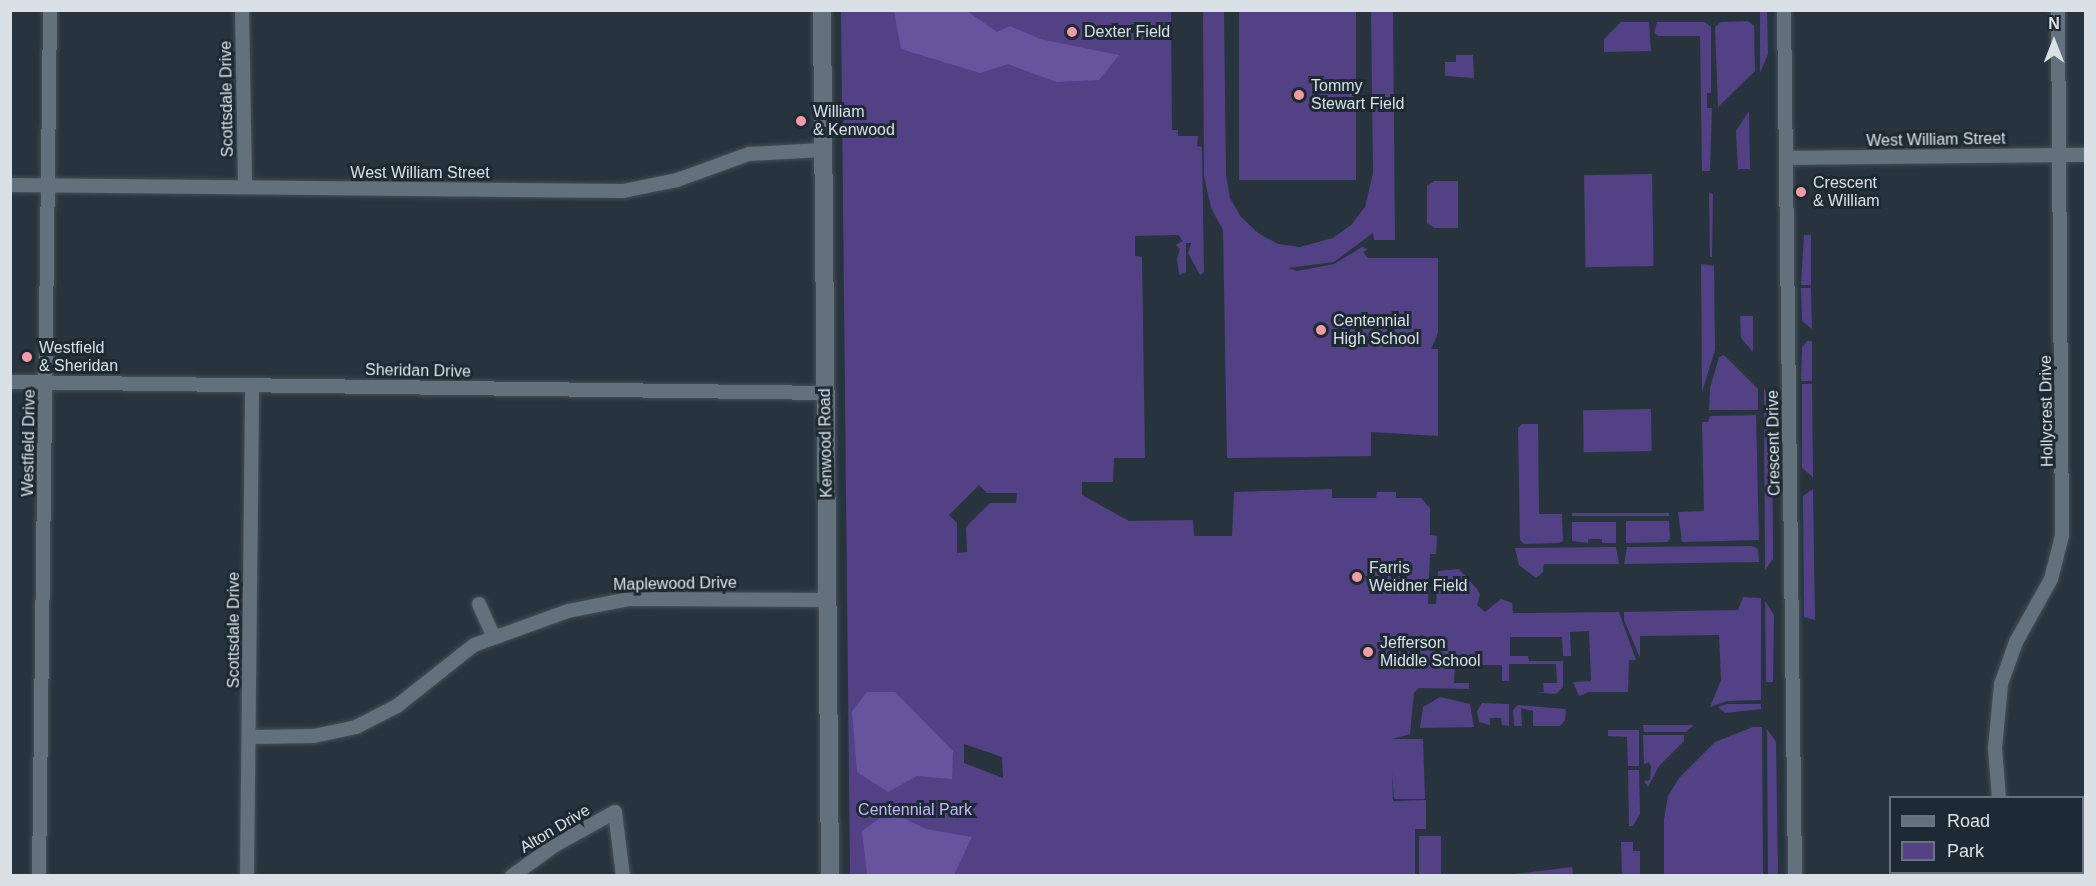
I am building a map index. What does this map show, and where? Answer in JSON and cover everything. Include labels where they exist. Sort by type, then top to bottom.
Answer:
[{"type":"street","name":"Westfield Drive","points":[[39,876],[50,10]]},
{"type":"street","name":"Scottsdale Drive","points":[[242,10],[245,187]]},
{"type":"street","name":"Kenwood Road","points":[[822,10],[830,876]]},
{"type":"street","name":"Crescent Drive","points":[[1784,10],[1795,876]]},
{"type":"street","name":"Hollycrest Drive","points":[[1999,796],[1995,748],[2001,684],[2016,642],[2051,579],[2062,536],[2065,500],[2058,10]]},
{"type":"street","name":"West William Street","points":[[10,185],[623,191],[677,180],[749,154],[823,150]]},
{"type":"street","name":"West William Street","points":[[1787,158],[2085,155]]},
{"type":"street","name":"Sheridan Drive","points":[[10,382],[826,393]]},
{"type":"street","name":"Scottsdale Drive","points":[[247,876],[252,385]]},
{"type":"street","name":"Maplewood Drive","points":[[250,737],[314,736],[356,727],[397,706],[474,645],[493,636],[568,611],[630,599],[827,600]]},
{"type":"street","points":[[479,604],[493,636]]},
{"type":"street","name":"Alton Drive","points":[[512,876],[555,845],[615,812],[623,876]]},
{"type":"green space","name":"Centennial Park","points":[[841,11],[1171,11],[1172,130],[1178,130],[1178,136],[1198,136],[1197,146],[1202,147],[1204,272],[1200,275],[1188,253],[1191,243],[1186,243],[1186,272],[1179,275],[1177,259],[1180,249],[1176,245],[1183,241],[1178,235],[1135,236],[1135,256],[1142,257],[1145,458],[1114,458],[1113,482],[1082,482],[1082,495],[1129,521],[1193,520],[1194,536],[1232,536],[1234,492],[1332,489],[1332,498],[1376,498],[1377,492],[1396,492],[1396,498],[1421,498],[1430,508],[1430,535],[1437,536],[1436,554],[1430,554],[1428,604],[1436,604],[1438,571],[1459,569],[1477,589],[1480,595],[1477,605],[1485,612],[1501,599],[1512,603],[1513,613],[1619,612],[1636,660],[1629,660],[1628,692],[1589,692],[1579,696],[1573,682],[1591,681],[1589,631],[1570,632],[1571,656],[1563,656],[1562,637],[1510,637],[1510,656],[1528,656],[1529,661],[1563,661],[1563,687],[1556,694],[1534,692],[1544,692],[1543,683],[1557,683],[1556,664],[1509,664],[1509,681],[1502,681],[1502,665],[1455,665],[1454,683],[1469,683],[1469,689],[1419,688],[1414,693],[1410,734],[1392,739],[1423,739],[1425,799],[1394,799],[1392,772],[1393,801],[1426,800],[1426,829],[1415,829],[1415,875],[850,875]],"holes":[[[979,485],[987,493],[1017,493],[1016,503],[990,503],[966,527],[967,552],[957,553],[957,523],[949,515]],[[964,744],[1002,757],[1003,778],[964,763]]]},
{"type":"green space","points":[[1203,11],[1224,11],[1226,175],[1230,198],[1241,217],[1258,233],[1278,244],[1300,247],[1333,238],[1351,225],[1365,207],[1373,173],[1371,11],[1393,11],[1395,240],[1374,240],[1373,233],[1334,262],[1288,268],[1297,271],[1334,264],[1362,247],[1368,249],[1363,252],[1368,258],[1438,258],[1438,333],[1431,349],[1438,349],[1438,436],[1371,432],[1371,456],[1227,458],[1223,230],[1211,208],[1204,176]]},
{"type":"green space","name":"Tommy Stewart Field","points":[[1239,11],[1356,11],[1356,180],[1239,180]]},
{"type":"green space","points":[[1760,11],[1767,11],[1768,54],[1760,73]]},
{"type":"green space","points":[[1748,21],[1754,26],[1755,71],[1718,107],[1715,27],[1721,22]]},
{"type":"green space","points":[[1621,22],[1649,22],[1651,51],[1604,52],[1604,39]]},
{"type":"green space","points":[[1657,22],[1705,22],[1711,27],[1711,93],[1707,93],[1707,108],[1712,108],[1710,171],[1702,171],[1700,36],[1658,36],[1654,33]]},
{"type":"green space","points":[[1456,55],[1473,55],[1474,78],[1445,76],[1445,62],[1456,62]]},
{"type":"green space","points":[[1749,111],[1750,169],[1738,169],[1736,131]]},
{"type":"green space","points":[[1652,174],[1654,266],[1586,267],[1584,175]]},
{"type":"green space","points":[[1434,181],[1458,181],[1458,228],[1434,228],[1427,223],[1427,186]]},
{"type":"green space","points":[[1709,193],[1713,194],[1712,257],[1710,257]]},
{"type":"green space","points":[[1804,235],[1811,235],[1811,285],[1801,285]]},
{"type":"green space","points":[[1701,264],[1714,266],[1715,350],[1702,392]]},
{"type":"green space","points":[[1801,288],[1811,288],[1812,329],[1802,321]]},
{"type":"green space","points":[[1740,316],[1753,316],[1753,352],[1741,338]]},
{"type":"green space","points":[[1807,341],[1812,341],[1812,381],[1801,381],[1802,348]]},
{"type":"green space","points":[[1724,355],[1758,389],[1758,410],[1709,410],[1710,388],[1719,357]]},
{"type":"green space","points":[[1802,384],[1812,384],[1813,477],[1802,468]]},
{"type":"green space","points":[[1764,388],[1772,410],[1773,559],[1765,570]]},
{"type":"green space","points":[[1651,409],[1652,451],[1584,452],[1583,410]]},
{"type":"green space","points":[[1756,415],[1759,540],[1682,542],[1678,512],[1704,511],[1702,422],[1708,422],[1710,416]]},
{"type":"green space","points":[[1522,424],[1538,424],[1539,514],[1562,514],[1563,541],[1559,543],[1524,544],[1520,540],[1518,428]]},
{"type":"green space","points":[[1813,489],[1815,620],[1804,617],[1803,496]]},
{"type":"green space","points":[[1572,513],[1669,513],[1669,516],[1572,516]]},
{"type":"green space","points":[[1626,521],[1669,521],[1670,539],[1667,542],[1626,543]]},
{"type":"green space","points":[[1572,522],[1616,522],[1616,543],[1602,543],[1602,539],[1588,539],[1588,543],[1572,541]]},
{"type":"green space","points":[[1752,546],[1758,549],[1759,562],[1624,564],[1627,547]]},
{"type":"green space","points":[[1616,547],[1619,564],[1544,564],[1543,572],[1536,578],[1519,565],[1515,548]]},
{"type":"green space","points":[[1743,597],[1761,598],[1761,700],[1727,701],[1710,707],[1721,680],[1719,635],[1640,636],[1640,658],[1624,620],[1624,612],[1738,610]]},
{"type":"green space","points":[[1765,601],[1774,615],[1773,682],[1766,682]]},
{"type":"green space","points":[[1440,697],[1470,704],[1474,727],[1420,728],[1423,707]]},
{"type":"green space","points":[[1482,703],[1509,704],[1509,726],[1502,725],[1501,718],[1490,718],[1490,725],[1479,722],[1477,711]]},
{"type":"green space","points":[[1727,704],[1761,704],[1761,709],[1725,713],[1718,707]]},
{"type":"green space","points":[[1518,705],[1566,709],[1565,720],[1560,726],[1533,726],[1533,711],[1521,708],[1522,726],[1514,726],[1513,710]]},
{"type":"green space","points":[[1643,725],[1693,726],[1686,732],[1644,732]]},
{"type":"green space","points":[[1753,727],[1762,727],[1763,875],[1664,875],[1664,819],[1668,796],[1679,778],[1715,742]]},
{"type":"green space","points":[[1767,729],[1776,742],[1778,875],[1768,875]]},
{"type":"green space","points":[[1608,730],[1639,730],[1639,766],[1628,766],[1627,737],[1608,736]]},
{"type":"green space","points":[[1643,735],[1684,735],[1684,741],[1659,766],[1648,787],[1644,781],[1650,780],[1651,767],[1649,762],[1644,764]]},
{"type":"green space","points":[[1628,770],[1639,770],[1640,814],[1633,826],[1629,826]]},
{"type":"green space","points":[[1419,836],[1441,836],[1441,875],[1419,875]]},
{"type":"green space","points":[[1621,842],[1633,842],[1633,851],[1640,851],[1640,875],[1622,875]]},
{"type":"green space","points":[[1572,867],[1573,875],[1564,876],[1499,876]]},
{"type":"shaded area","points":[[894,11],[967,11],[997,32],[1010,26],[1040,39],[1119,55],[1099,80],[1056,82],[1008,64],[980,73],[901,49]]},
{"type":"shaded area","points":[[867,692],[895,692],[953,751],[952,779],[917,776],[888,792],[857,772],[852,711]]},
{"type":"shaded area","points":[[889,811],[926,829],[972,837],[954,875],[867,875],[862,831]]},
{"type":"place","name":"Dexter Field","points":[[1072,32]]},
{"type":"place","name":"Tommy Stewart Field","points":[[1299,95]]},
{"type":"place","name":"William & Kenwood","points":[[801,121]]},
{"type":"place","name":"Crescent & William","points":[[1801,192]]},
{"type":"place","name":"Centennial High School","points":[[1321,330]]},
{"type":"place","name":"Westfield & Sheridan","points":[[27,357]]},
{"type":"place","name":"Farris Weidner Field","points":[[1357,577]]},
{"type":"place","name":"Jefferson Middle School","points":[[1368,652]]}]
